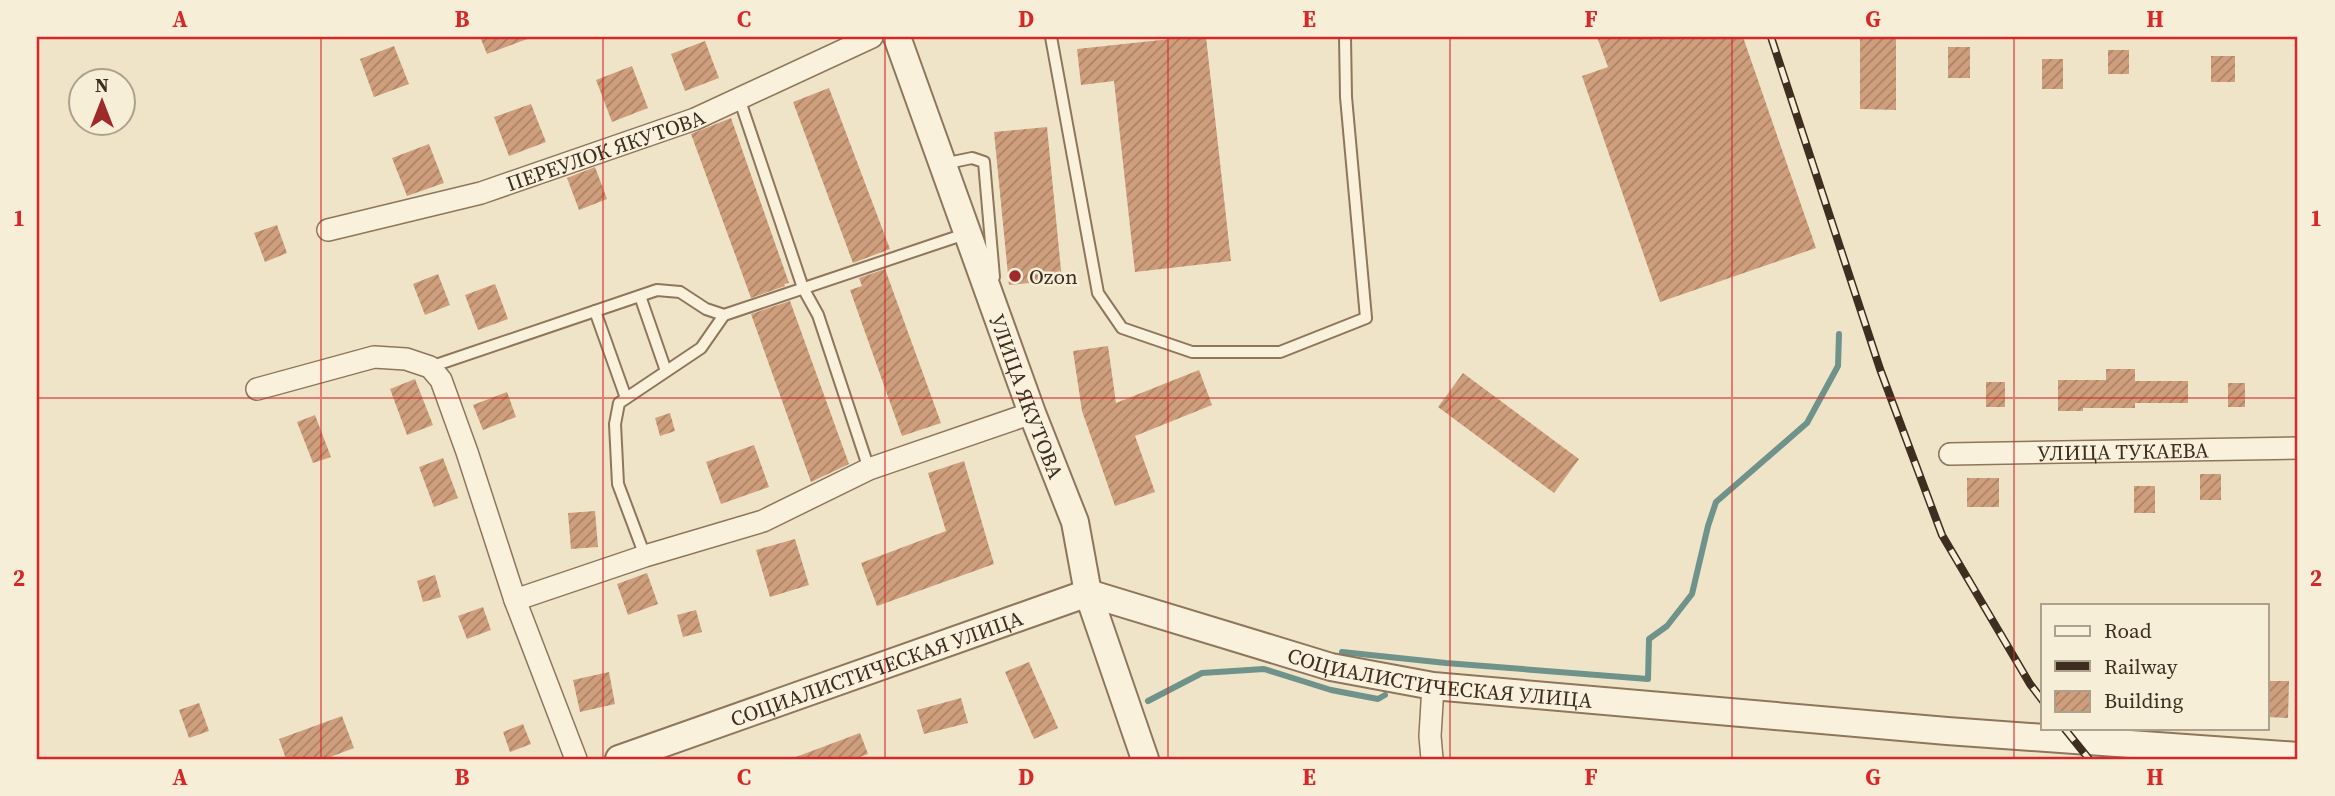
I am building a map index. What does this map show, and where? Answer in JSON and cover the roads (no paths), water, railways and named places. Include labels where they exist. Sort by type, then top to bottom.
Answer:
[{"type":"street","name":"ПЕРЕУЛОК ЯКУТОВА","points":[[328,230],[481,192],[695,119],[872,37]]},
{"type":"street","name":"УЛИЦА ЯКУТОВА","points":[[897,37],[1032,413],[1075,523],[1088,593],[1145,759]]},
{"type":"street","points":[[257,389],[374,357],[406,359],[430,367],[441,380],[515,600],[576,759]]},
{"type":"street","points":[[515,600],[645,556],[763,521],[869,468],[1032,413]]},
{"type":"street","name":"УЛИЦА ТУКАЕВА","points":[[1950,454],[2298,449]]},
{"type":"street","name":"СОЦИАЛИСТИЧЕСКАЯ УЛИЦА","points":[[619,759],[1088,593],[1331,667],[1433,686],[1947,731],[2298,756]]},
{"type":"street","points":[[1432,759],[1430,736],[1433,686]]},
{"type":"lane","points":[[1051,37],[1098,293],[1122,328],[1192,352],[1280,352],[1366,318],[1346,97],[1345,37]]},
{"type":"lane","points":[[740,99],[803,288],[818,315],[869,468]]},
{"type":"lane","points":[[943,164],[972,158],[984,162],[997,312]]},
{"type":"lane","points":[[645,556],[618,484],[615,424],[619,403],[701,348],[724,315],[968,233]]},
{"type":"lane","points":[[430,367],[657,290],[671,290],[691,298],[706,309],[724,315]]},
{"type":"lane","points":[[640,296],[666,371]]},
{"type":"lane","points":[[595,311],[626,398]]},
{"type":"waterway","points":[[1342,652],[1648,679],[1649,639],[1667,626],[1692,594],[1716,502],[1807,423],[1838,366],[1839,334]]},
{"type":"waterway","points":[[1148,701],[1202,673],[1264,669],[1331,690],[1378,699],[1385,695]]},
{"type":"railway","points":[[1771,37],[1880,369],[1942,535],[2041,698]]},
{"type":"railway","points":[[2066,730],[2089,759]]},
{"type":"place","name":"Ozon","points":[[1015,276]]}]
